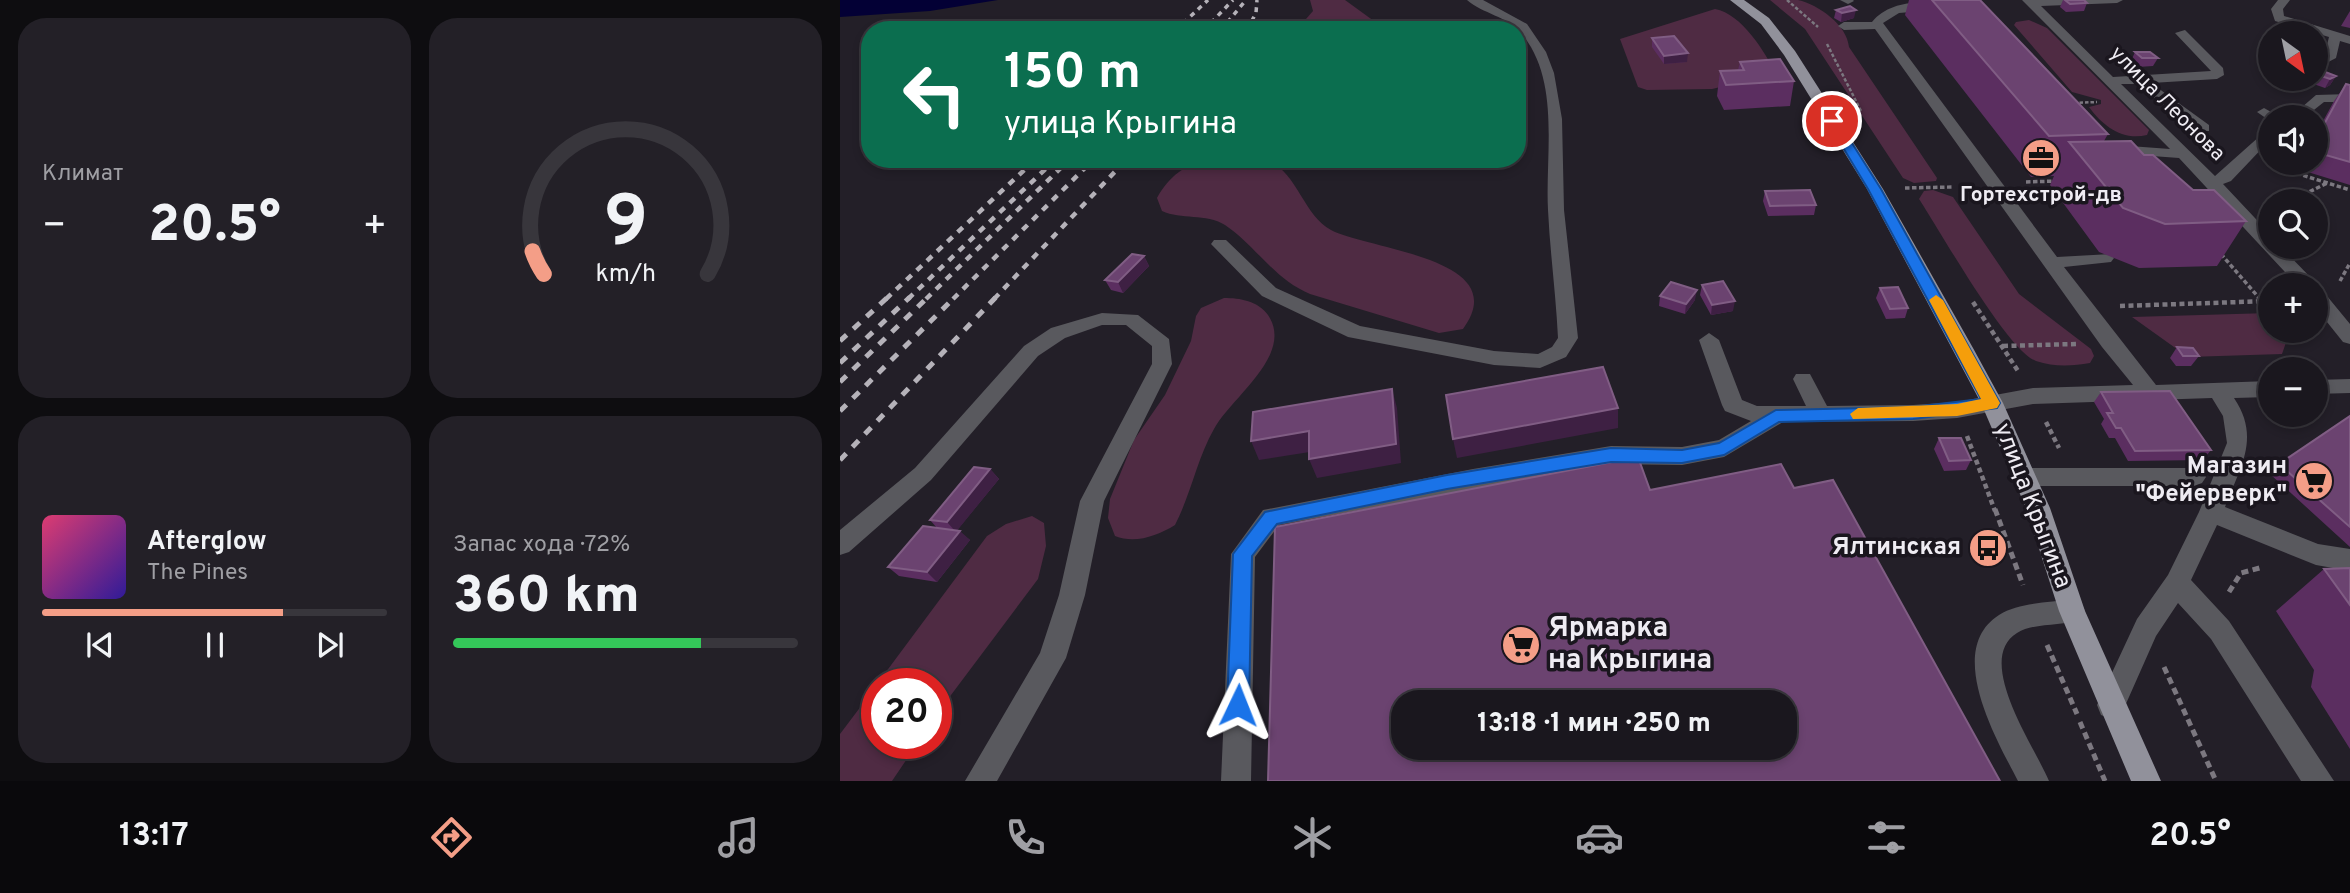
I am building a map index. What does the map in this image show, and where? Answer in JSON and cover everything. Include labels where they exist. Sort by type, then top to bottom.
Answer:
[{"type":"main road","name":"улица Крыгина","points":[[1736,0],[1765,21],[1790,54],[1875,189],[1992,403],[2024,477],[2072,611],[2146,781]]},
{"type":"street","points":[[1474,0],[1513,21]]},
{"type":"street","points":[[2016,0],[2030,11],[2047,18]]},
{"type":"street","points":[[2030,2],[2117,0]]},
{"type":"street","points":[[2284,0],[2277,9],[2279,18],[2350,40]]},
{"type":"street","name":"улица Леонова","points":[[2030,2],[2111,80],[2258,231]]},
{"type":"street","points":[[1878,25],[1881,17],[1901,9],[1946,8]]},
{"type":"street","points":[[1878,25],[2109,342],[2151,393]]},
{"type":"street","points":[[1844,26],[1878,25]]},
{"type":"street","points":[[1220,244],[1269,292],[1355,332],[1494,358],[1540,361],[1559,352],[1569,338],[1555,208],[1554,103],[1535,44],[1526,31]]},
{"type":"street","points":[[2111,80],[2217,75],[2218,71],[2181,33]]},
{"type":"street","points":[[2328,57],[2331,55],[2335,37]]},
{"type":"street","points":[[2137,79],[2204,128]]},
{"type":"street","points":[[2312,105],[2321,98],[2350,98]]},
{"type":"street","points":[[2213,183],[2225,178],[2258,144]]},
{"type":"street","points":[[2101,145],[2133,153],[2183,154]]},
{"type":"street","points":[[2051,263],[2105,258]]},
{"type":"street","name":"улица Леонова","points":[[2284,259],[2296,273]]},
{"type":"street","points":[[2328,310],[2350,337]]},
{"type":"street","points":[[840,545],[923,474],[1031,352],[1058,333],[1102,319],[1131,319],[1162,344],[1161,364],[1092,501],[1072,595],[1052,658],[980,781]]},
{"type":"street","points":[[1709,340],[1733,405],[1755,415],[1957,410],[2033,396],[2258,389]]},
{"type":"street","points":[[1803,379],[1821,415]]},
{"type":"street","points":[[2328,387],[2350,386]]},
{"type":"street","points":[[2111,705],[2146,628],[2177,583],[2211,512],[2238,443],[2234,415],[2218,390]]},
{"type":"street","points":[[1236,781],[1243,554],[1272,517],[1460,480],[1611,455],[1682,456],[1724,448],[1776,416]]},
{"type":"street","points":[[2024,477],[2194,477]]},
{"type":"street","points":[[2211,512],[2316,554],[2350,560]]},
{"type":"street","points":[[2177,583],[2220,630],[2319,781]]},
{"type":"street","points":[[2034,781],[1991,690],[1986,654],[1989,642],[2008,623],[2072,611]]},
{"type":"path","points":[[1787,0],[1811,18],[1818,27]]},
{"type":"path","points":[[2072,103],[2098,102]]},
{"type":"path","points":[[2302,175],[2350,190]]},
{"type":"path","points":[[2024,183],[2061,181]]},
{"type":"path","points":[[2316,189],[2328,183]]},
{"type":"path","points":[[1900,188],[1953,187]]},
{"type":"path","points":[[2219,252],[2258,296]]},
{"type":"path","points":[[2114,306],[2258,301]]},
{"type":"path","points":[[2003,346],[2109,342]]},
{"type":"path","points":[[1957,410],[2036,618],[2105,781]]},
{"type":"path","points":[[2220,630],[2222,608],[2235,577],[2246,568],[2270,568]]},
{"type":"path","points":[[2146,628],[2216,781]]},
{"type":"shaded area","points":[[840,0],[998,0],[930,11],[840,17]]},
{"type":"shaded area","points":[[1310,0],[1345,0],[1374,21],[1302,21],[1313,11]]},
{"type":"shaded area","points":[[1770,0],[1798,0],[1823,11],[1838,24],[1849,47],[1937,178],[1936,181],[1914,183],[1903,178],[1805,29]]},
{"type":"shaded area","points":[[1715,9],[1734,18],[1752,35],[1776,74],[1712,89],[1647,90],[1638,87],[1620,39]]},
{"type":"shaded area","points":[[2029,20],[2047,28],[2149,130],[2147,135],[2121,134],[2100,120],[2089,107],[2101,104],[2101,100],[2072,92],[2014,25],[2016,22]]},
{"type":"shaded area","points":[[1185,168],[1280,168],[1313,214],[1331,230],[1431,260],[1454,272],[1470,286],[1474,305],[1463,329],[1439,333],[1297,288],[1275,271],[1236,233],[1218,221],[1162,211],[1157,198],[1173,177]]},
{"type":"shaded area","points":[[1933,190],[1953,197],[2019,294],[2091,349],[2094,356],[2090,363],[2050,364],[2036,361],[2024,353],[1992,314],[1919,199],[1924,191]]},
{"type":"shaded area","points":[[1224,298],[1248,301],[1259,306],[1268,315],[1274,330],[1273,345],[1267,360],[1214,429],[1175,525],[1146,538],[1115,536],[1108,518],[1110,499],[1134,440],[1165,395],[1191,341],[1196,316],[1201,308]]},
{"type":"shaded area","points":[[2258,313],[2258,343],[2286,343],[2282,354],[2188,357],[2132,317]]},
{"type":"shaded area","points":[[1032,516],[1044,523],[1046,546],[1038,579],[952,694],[952,668],[889,668],[987,536],[1006,524]]},
{"type":"shaded area","points":[[861,706],[861,759],[907,759],[892,781],[840,781],[840,734]]},
{"type":"building","points":[[1932,0],[1980,0],[2108,134],[2049,136]]},
{"type":"building","points":[[2065,0],[2084,0],[2087,3],[2070,4]]},
{"type":"building","points":[[1850,6],[1856,10],[1842,13],[1836,10]]},
{"type":"building","points":[[1674,36],[1688,53],[1664,56],[1652,38]]},
{"type":"building","points":[[2135,52],[2150,52],[2158,58],[2142,58]]},
{"type":"building","points":[[1780,59],[1794,81],[1726,85],[1720,71],[1744,70],[1740,62]]},
{"type":"building","points":[[2346,84],[2350,85],[2350,162],[2328,156],[2328,117]]},
{"type":"building","points":[[2131,141],[2144,155],[2153,155],[2193,190],[2214,190],[2246,221],[2165,224],[2123,208],[2069,142]]},
{"type":"building","points":[[1810,190],[1816,205],[1770,206],[1765,191]]},
{"type":"building","points":[[1132,254],[1144,256],[1118,282],[1105,280]]},
{"type":"building","points":[[1723,281],[1735,301],[1712,305],[1702,285]]},
{"type":"building","points":[[1671,282],[1697,290],[1686,304],[1660,296]]},
{"type":"building","points":[[1898,287],[1908,308],[1890,309],[1880,288]]},
{"type":"building","points":[[2177,347],[2193,348],[2199,356],[2183,356]]},
{"type":"building","points":[[1603,367],[1618,408],[1453,439],[1446,395]]},
{"type":"building","points":[[1392,389],[1396,444],[1309,459],[1309,431],[1251,441],[1253,412]]},
{"type":"building","points":[[2170,391],[2211,450],[2135,451],[2121,428],[2116,428],[2107,413],[2113,413],[2101,392]]},
{"type":"building","name":"Магазин \"Фейерверк\"","points":[[2350,416],[2350,527],[2279,464]]},
{"type":"building","points":[[1939,438],[1961,438],[1971,460],[1949,461]]},
{"type":"building","points":[[1638,457],[1650,490],[1781,464],[1794,488],[1833,480],[2000,781],[1268,781],[1275,527]]},
{"type":"building","points":[[974,467],[990,469],[947,522],[930,520]]},
{"type":"building","points":[[923,526],[960,531],[927,572],[888,567]]},
{"type":"building","points":[[2350,568],[2350,605],[2324,569]]},
{"type":"railway","points":[[1186,21],[1208,0]]},
{"type":"railway","points":[[1213,21],[1233,0]]},
{"type":"railway","points":[[1228,21],[1246,0]]},
{"type":"railway","points":[[1252,21],[1256,13],[1257,0]]},
{"type":"railway","points":[[886,299],[1026,168]]},
{"type":"railway","points":[[908,299],[1047,168]]},
{"type":"railway","points":[[926,299],[1061,168]]},
{"type":"railway","points":[[953,299],[1085,168]]},
{"type":"railway","points":[[994,299],[1118,168]]},
{"type":"railway","points":[[840,341],[888,297]]},
{"type":"railway","points":[[840,363],[910,297]]},
{"type":"railway","points":[[840,382],[928,297]]},
{"type":"railway","points":[[840,411],[955,297]]},
{"type":"railway","points":[[840,460],[996,297]]},
{"type":"slow traffic","points":[[1858,414],[1957,410],[1992,403],[1936,300]]},
{"type":"place","name":"Гортехстрой-дв","points":[[2041,158]]},
{"type":"place","name":"Магазин \"Фейерверк\"","points":[[2314,481]]},
{"type":"place","name":"Ялтинская","points":[[1988,548]]},
{"type":"place","name":"Ярмарка на Крыгина","points":[[1521,645]]},
{"type":"route","points":[[1238,705],[1243,554],[1272,517],[1447,482],[1611,455],[1682,456],[1724,448],[1776,416],[1913,413],[1957,410],[1992,403],[1875,189],[1832,121]]}]
